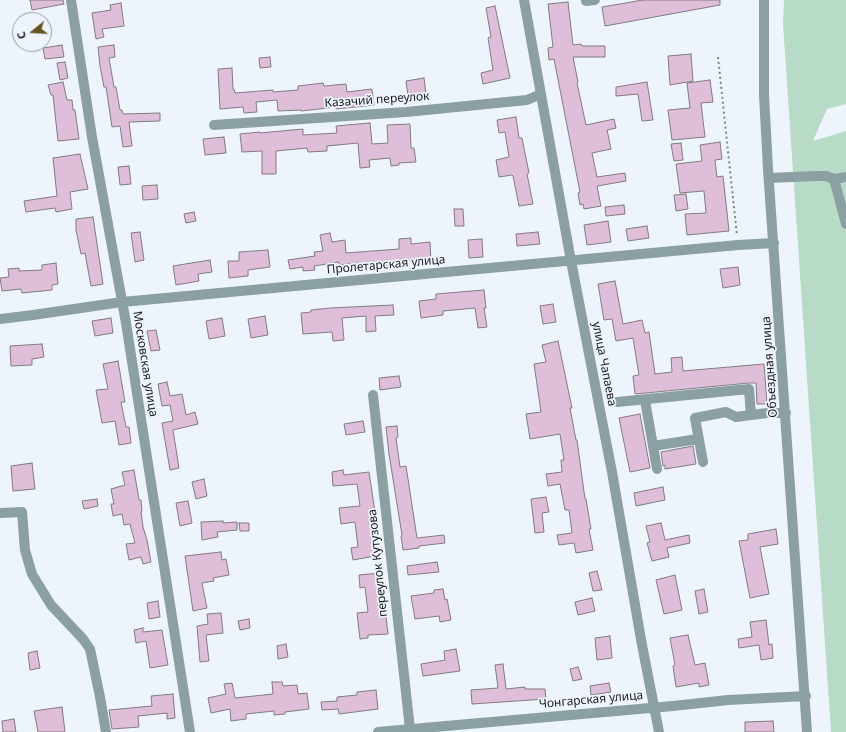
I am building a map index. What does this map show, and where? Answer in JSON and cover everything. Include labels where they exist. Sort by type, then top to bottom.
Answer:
[{"type":"street","name":"Московская улица","points":[[71,0],[92,137],[122,302],[190,732]]},
{"type":"street","name":"улица Чапаева","points":[[524,0],[571,261],[612,472],[640,638],[659,732]]},
{"type":"street","points":[[586,0],[595,0]]},
{"type":"street","name":"Объездная улица","points":[[764,0],[764,95],[808,732]]},
{"type":"street","name":"Казачий переулок","points":[[214,125],[414,111],[526,100],[541,94]]},
{"type":"street","points":[[769,178],[826,176],[834,179],[846,177]]},
{"type":"street","points":[[834,179],[843,202],[846,224]]},
{"type":"street","name":"Пролетарская улица","points":[[0,319],[122,302],[738,245],[774,243]]},
{"type":"street","points":[[617,402],[749,390],[751,415]]},
{"type":"street","name":"переулок Кутузова","points":[[373,395],[410,729]]},
{"type":"street","points":[[645,400],[657,469]]},
{"type":"street","points":[[703,462],[695,418],[726,412],[736,418],[767,413],[786,413]]},
{"type":"street","points":[[653,446],[698,439]]},
{"type":"street","points":[[0,513],[22,512],[25,550],[32,574],[51,604],[83,638],[90,648],[106,732]]},
{"type":"street","name":"Чонгарская улица","points":[[378,732],[410,729],[473,728],[655,707],[728,700],[806,696]]},
{"type":"path","points":[[718,57],[738,245]]},
{"type":"green space","points":[[784,0],[846,0],[846,104],[827,109],[813,141],[846,131],[846,732],[831,732],[783,24]]},
{"type":"building","points":[[30,0],[63,0],[64,4],[32,10]]},
{"type":"building","points":[[643,0],[720,0],[720,5],[605,26],[602,7]]},
{"type":"building","points":[[568,2],[573,45],[581,44],[582,46],[605,46],[605,57],[573,57],[586,125],[614,119],[616,128],[607,130],[611,149],[592,153],[597,177],[625,173],[626,181],[597,186],[601,206],[584,209],[583,204],[580,205],[578,193],[580,192],[554,59],[549,60],[548,48],[553,47],[548,4]]},
{"type":"building","points":[[121,3],[124,26],[102,29],[104,37],[96,39],[92,13],[111,10],[110,5]]},
{"type":"building","points":[[495,6],[510,78],[483,84],[481,73],[493,70],[488,38],[491,37],[486,8]]},
{"type":"building","points":[[62,45],[64,57],[45,59],[44,52],[52,52],[52,47]]},
{"type":"building","points":[[114,45],[115,57],[109,58],[120,110],[122,110],[123,114],[160,113],[160,121],[129,122],[132,146],[123,147],[120,126],[112,127],[106,87],[104,87],[100,66],[98,47]]},
{"type":"building","points":[[691,54],[693,81],[670,85],[668,56]]},
{"type":"building","points":[[270,57],[271,67],[260,68],[259,58]]},
{"type":"building","points":[[65,62],[68,78],[60,80],[57,63]]},
{"type":"building","points":[[232,68],[233,89],[235,93],[298,90],[298,86],[323,83],[324,86],[346,84],[347,92],[372,89],[374,105],[336,109],[336,107],[301,111],[278,111],[277,100],[256,102],[257,112],[244,113],[243,107],[220,109],[218,69]]},
{"type":"building","points":[[424,78],[426,94],[408,97],[406,81]]},
{"type":"building","points":[[710,80],[713,102],[701,103],[705,137],[672,140],[668,110],[690,108],[687,83]]},
{"type":"building","points":[[63,82],[67,100],[72,100],[73,110],[75,110],[79,139],[58,141],[53,95],[51,95],[48,85]]},
{"type":"building","points":[[647,82],[653,120],[642,121],[638,94],[616,96],[616,87]]},
{"type":"building","points":[[516,117],[519,138],[522,138],[529,173],[527,174],[533,204],[519,206],[513,176],[499,177],[496,160],[509,157],[505,132],[499,133],[497,120]]},
{"type":"building","points":[[370,123],[372,144],[388,143],[387,125],[410,124],[411,148],[414,148],[416,162],[399,163],[399,165],[391,166],[390,158],[369,160],[370,167],[360,168],[358,143],[327,146],[327,151],[308,152],[307,148],[276,151],[276,174],[262,174],[262,151],[242,152],[240,134],[303,129],[303,135],[337,133],[336,126]]},
{"type":"building","points":[[224,137],[226,153],[205,155],[203,139]]},
{"type":"building","points":[[720,142],[722,159],[715,160],[717,177],[723,176],[729,231],[687,235],[685,214],[706,213],[704,191],[680,193],[676,164],[702,161],[700,145]]},
{"type":"building","points":[[681,143],[683,160],[674,161],[671,144]]},
{"type":"building","points":[[80,154],[88,189],[70,192],[72,209],[56,212],[55,208],[26,212],[24,201],[57,196],[53,158]]},
{"type":"building","points":[[129,166],[131,184],[120,185],[118,167]]},
{"type":"building","points":[[157,185],[158,199],[143,200],[142,186]]},
{"type":"building","points":[[686,194],[688,209],[676,211],[674,195]]},
{"type":"building","points":[[624,205],[625,214],[606,216],[605,207]]},
{"type":"building","points":[[454,209],[463,209],[464,226],[455,226]]},
{"type":"building","points":[[194,212],[196,221],[186,223],[184,214]]},
{"type":"building","points":[[93,217],[103,284],[91,286],[85,253],[81,254],[76,230],[76,219]]},
{"type":"building","points":[[608,221],[611,242],[587,245],[584,225]]},
{"type":"building","points":[[647,226],[649,238],[628,241],[626,229]]},
{"type":"building","points":[[140,232],[144,260],[135,262],[131,233]]},
{"type":"building","points":[[538,232],[540,244],[517,246],[516,234]]},
{"type":"building","points":[[330,233],[332,242],[345,240],[346,253],[399,249],[399,239],[411,238],[411,244],[430,242],[431,262],[421,262],[421,259],[388,262],[388,266],[378,267],[378,265],[358,267],[357,263],[339,265],[339,262],[314,266],[315,270],[303,271],[303,267],[290,269],[288,260],[315,256],[314,252],[323,251],[320,235]]},
{"type":"building","points":[[482,239],[483,257],[469,258],[468,240]]},
{"type":"building","points":[[268,250],[270,267],[248,270],[248,276],[229,278],[228,261],[239,261],[239,252]]},
{"type":"building","points":[[210,260],[212,272],[198,274],[199,281],[176,285],[173,266]]},
{"type":"building","points":[[56,263],[58,284],[52,285],[52,290],[22,293],[21,289],[2,291],[0,278],[9,277],[8,269],[19,268],[19,271],[42,270],[42,265]]},
{"type":"building","points":[[738,267],[740,285],[723,288],[720,269]]},
{"type":"building","points":[[615,281],[623,324],[642,320],[645,333],[649,332],[655,374],[672,372],[671,358],[682,357],[683,371],[764,364],[767,404],[757,404],[756,383],[635,394],[633,376],[639,375],[633,338],[616,341],[612,319],[604,320],[598,284]]},
{"type":"building","points":[[484,290],[486,308],[484,308],[487,327],[478,328],[475,308],[443,311],[443,315],[421,318],[419,301],[436,299],[436,294]]},
{"type":"building","points":[[553,304],[556,322],[543,324],[540,306]]},
{"type":"building","points":[[393,305],[394,315],[375,316],[376,331],[366,332],[366,316],[342,318],[344,340],[333,341],[332,332],[303,334],[301,313],[311,312],[311,310],[330,308]]},
{"type":"building","points":[[265,316],[268,335],[251,338],[248,319]]},
{"type":"building","points":[[111,318],[113,333],[95,336],[92,321]]},
{"type":"building","points":[[222,318],[225,336],[209,339],[206,321]]},
{"type":"building","points":[[156,330],[160,350],[151,351],[147,331]]},
{"type":"building","points":[[558,341],[572,408],[570,408],[577,440],[593,550],[576,553],[574,543],[559,545],[557,535],[572,533],[569,510],[565,510],[560,484],[548,486],[546,474],[562,472],[561,460],[564,460],[560,434],[530,439],[526,414],[541,412],[534,364],[546,362],[542,345]]},
{"type":"building","points":[[42,344],[44,357],[32,359],[32,365],[11,366],[10,346]]},
{"type":"building","points":[[118,361],[125,402],[121,402],[126,427],[129,427],[131,443],[119,445],[115,421],[102,423],[96,390],[108,389],[103,364]]},
{"type":"building","points":[[399,376],[401,387],[380,390],[379,378]]},
{"type":"building","points":[[167,382],[170,396],[182,394],[186,415],[195,412],[198,424],[173,430],[179,468],[170,470],[162,423],[173,421],[170,405],[162,406],[158,384]]},
{"type":"building","points":[[640,414],[650,468],[630,472],[619,418]]},
{"type":"building","points":[[363,421],[365,432],[346,435],[344,424]]},
{"type":"building","points":[[397,426],[398,437],[396,438],[400,467],[406,466],[417,538],[444,535],[445,543],[419,546],[419,548],[403,550],[386,427]]},
{"type":"building","points":[[693,446],[696,464],[665,469],[665,465],[663,466],[661,452]]},
{"type":"building","points":[[32,463],[35,489],[13,491],[11,466]]},
{"type":"building","points":[[134,470],[139,500],[141,500],[143,527],[151,562],[143,564],[141,557],[129,560],[126,544],[135,543],[130,524],[124,525],[122,514],[113,516],[111,504],[114,504],[111,489],[125,485],[122,472]]},
{"type":"building","points":[[343,470],[344,475],[369,472],[377,531],[372,532],[375,556],[353,560],[351,548],[358,547],[355,522],[341,524],[339,508],[360,506],[357,484],[333,486],[332,472]]},
{"type":"building","points":[[204,479],[207,496],[196,499],[192,482]]},
{"type":"building","points":[[663,487],[665,500],[636,506],[634,493]]},
{"type":"building","points":[[546,497],[549,512],[542,513],[544,532],[535,533],[531,499]]},
{"type":"building","points":[[97,499],[98,506],[84,509],[82,501]]},
{"type":"building","points":[[188,501],[192,523],[180,526],[176,503]]},
{"type":"building","points":[[223,521],[223,523],[237,522],[237,530],[217,532],[218,537],[202,540],[201,522]]},
{"type":"building","points":[[239,523],[249,523],[249,531],[240,531]]},
{"type":"building","points":[[661,523],[665,540],[689,535],[690,543],[667,548],[669,557],[652,561],[647,543],[650,542],[646,526]]},
{"type":"building","points":[[776,529],[778,544],[760,547],[769,594],[750,598],[739,541],[748,540],[748,534]]},
{"type":"building","points":[[221,552],[222,560],[226,559],[229,575],[213,578],[214,581],[202,583],[207,608],[193,611],[185,556]]},
{"type":"building","points":[[437,562],[439,572],[408,575],[407,566]]},
{"type":"building","points":[[597,571],[602,590],[593,591],[589,573]]},
{"type":"building","points":[[381,573],[388,634],[368,635],[368,638],[360,639],[357,613],[368,612],[365,587],[360,588],[359,575]]},
{"type":"building","points":[[675,575],[682,610],[664,614],[656,580]]},
{"type":"building","points":[[443,589],[445,600],[447,599],[451,620],[440,622],[439,616],[415,619],[411,596],[434,593],[434,590]]},
{"type":"building","points":[[704,589],[708,612],[699,614],[695,591]]},
{"type":"building","points":[[592,598],[595,611],[578,615],[575,602]]},
{"type":"building","points":[[158,601],[160,617],[149,619],[147,603]]},
{"type":"building","points":[[221,613],[223,633],[206,635],[209,661],[200,662],[197,626],[208,624],[207,614]]},
{"type":"building","points":[[249,619],[250,628],[240,630],[238,621]]},
{"type":"building","points":[[766,620],[769,645],[772,644],[773,658],[761,660],[759,645],[739,648],[738,639],[752,637],[750,622]]},
{"type":"building","points":[[143,628],[143,632],[162,630],[168,665],[150,668],[146,641],[136,643],[134,630]]},
{"type":"building","points":[[688,635],[695,665],[705,663],[709,685],[699,687],[699,683],[676,687],[673,666],[675,665],[670,638]]},
{"type":"building","points":[[610,636],[612,658],[597,660],[595,638]]},
{"type":"building","points":[[286,644],[288,657],[278,659],[277,646]]},
{"type":"building","points":[[456,649],[460,671],[423,676],[421,664],[445,660],[444,651]]},
{"type":"building","points":[[37,651],[40,668],[30,670],[28,653]]},
{"type":"building","points":[[503,664],[506,689],[525,687],[525,689],[545,689],[546,699],[472,704],[471,690],[498,688],[495,665]]},
{"type":"building","points":[[578,667],[582,679],[573,681],[570,669]]},
{"type":"building","points":[[272,682],[282,682],[283,686],[297,685],[298,694],[307,693],[309,709],[274,715],[274,711],[246,714],[246,719],[231,721],[230,709],[211,713],[208,698],[226,694],[224,684],[232,683],[235,698],[273,694]]},
{"type":"building","points":[[609,683],[611,692],[591,695],[590,686]]},
{"type":"building","points":[[376,690],[378,709],[339,714],[338,709],[322,710],[321,702],[337,701],[337,697],[357,695],[357,692]]},
{"type":"building","points":[[173,694],[175,718],[167,719],[167,713],[138,716],[139,727],[112,729],[109,710],[152,706],[151,696]]},
{"type":"building","points":[[62,707],[65,732],[38,732],[34,711]]},
{"type":"building","points":[[14,719],[16,732],[3,732],[2,721]]},
{"type":"building","points":[[773,721],[774,732],[745,732],[745,722]]}]
